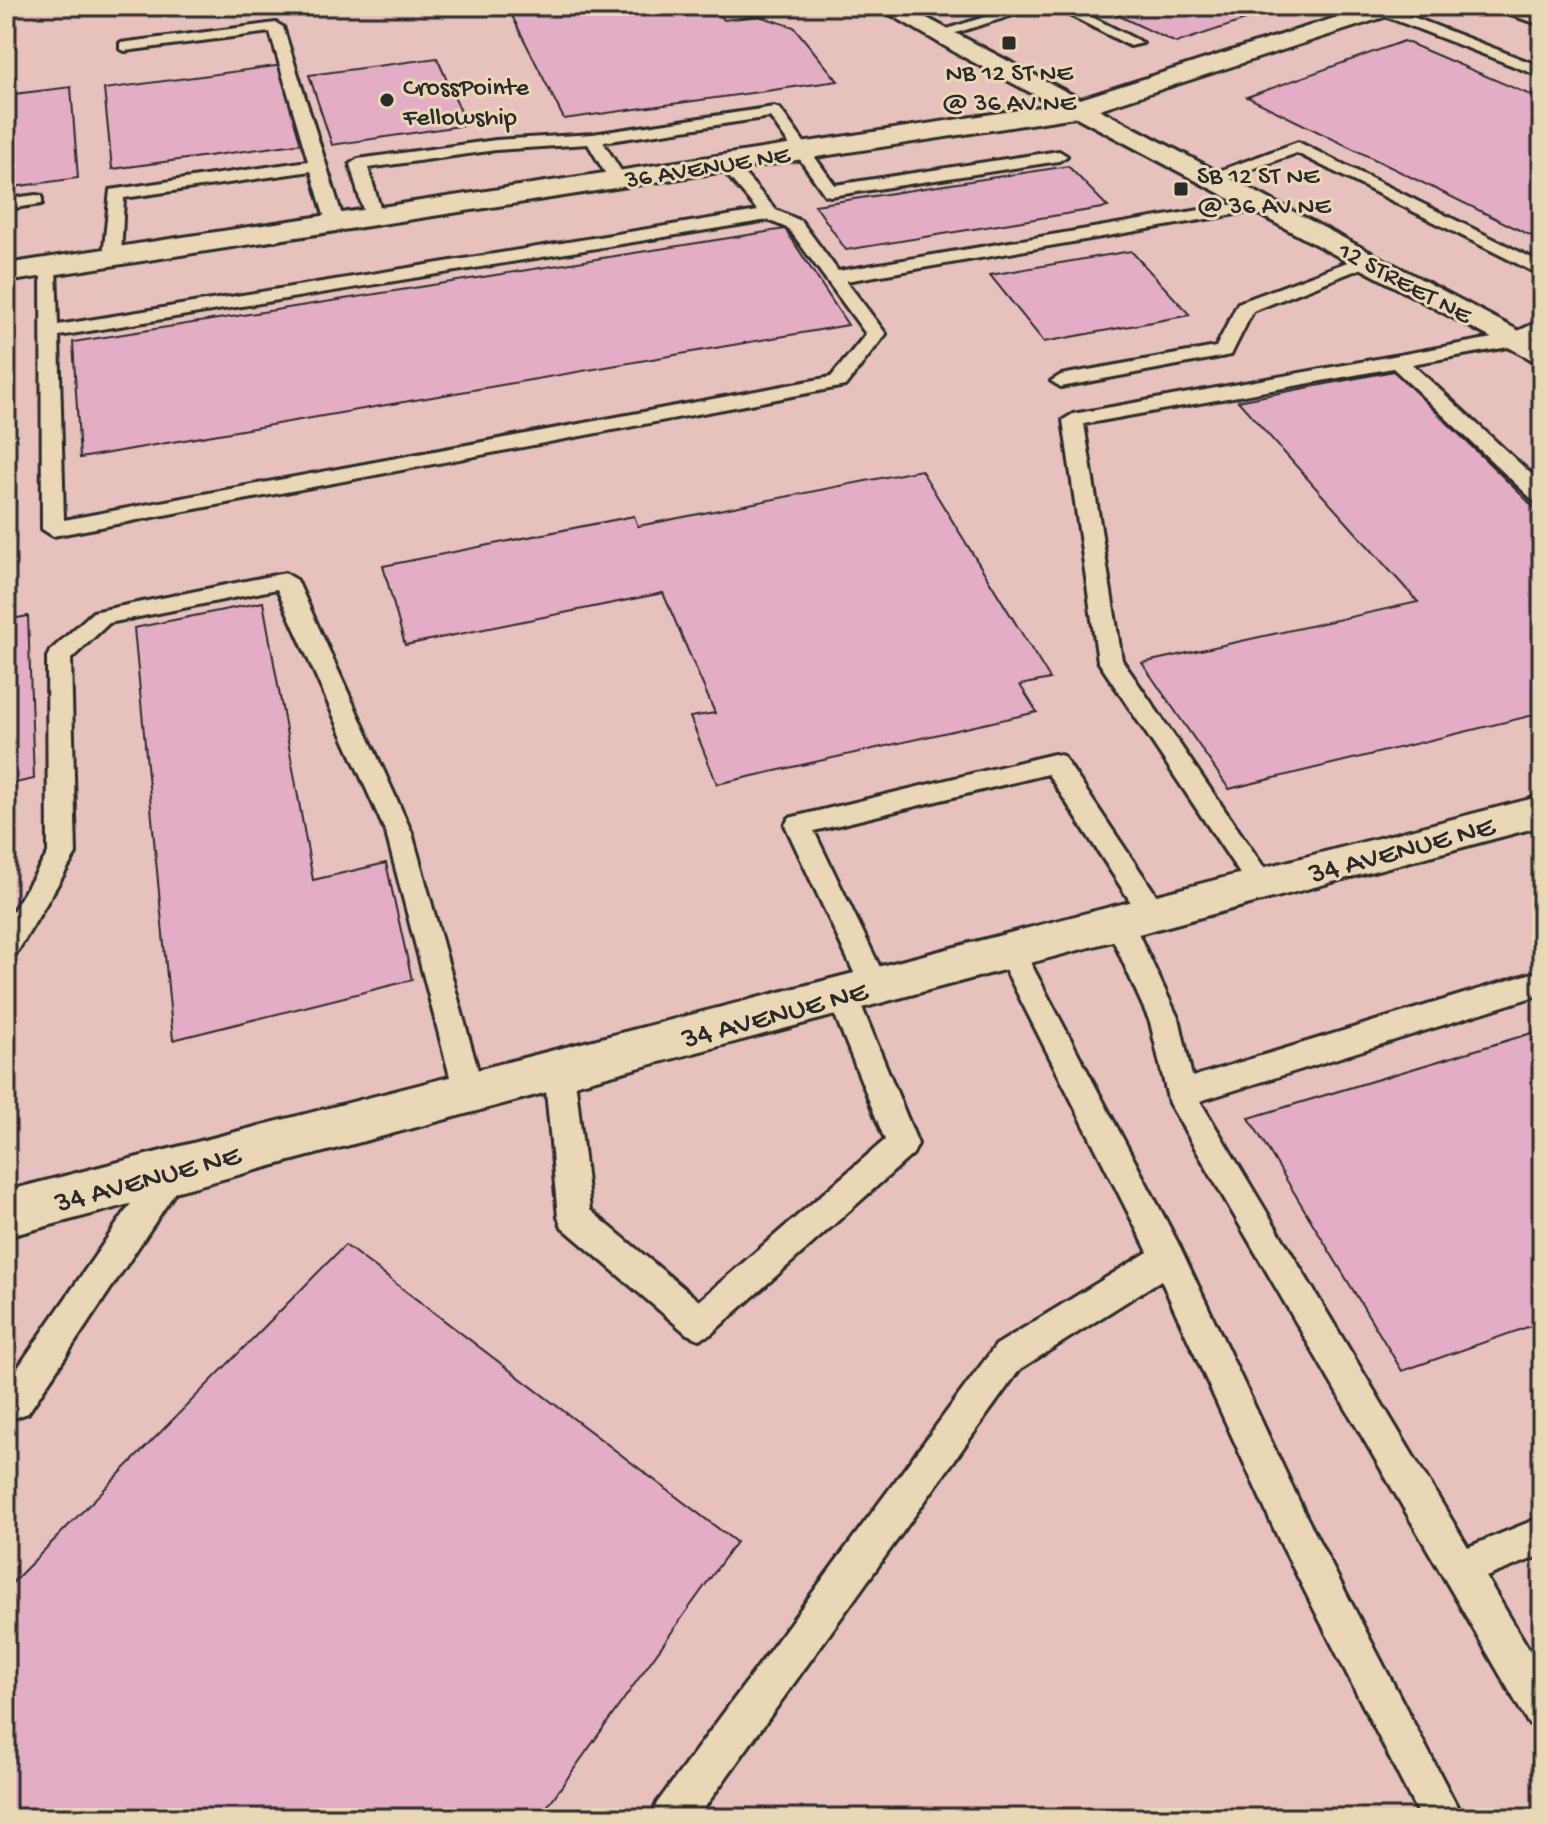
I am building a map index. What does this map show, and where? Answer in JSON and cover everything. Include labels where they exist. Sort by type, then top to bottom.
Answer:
[{"type":"street","name":"12 STREET NE","points":[[887,6],[1542,356]]},
{"type":"street","name":"36 AVENUE NE","points":[[6,273],[1075,109],[1389,8]]},
{"type":"street","name":"34 AVENUE NE","points":[[6,1214],[1542,811]]},
{"type":"lane","points":[[938,34],[1035,6]]},
{"type":"lane","points":[[1059,6],[1135,43]]},
{"type":"lane","points":[[1488,6],[1542,21]]},
{"type":"lane","points":[[1389,8],[1542,72]]},
{"type":"lane","points":[[125,46],[276,27],[335,222]]},
{"type":"lane","points":[[374,217],[358,164],[496,145],[593,139],[774,112],[831,191],[1059,156]]},
{"type":"lane","points":[[593,139],[617,179]]},
{"type":"lane","points":[[1209,178],[1298,147],[1542,270]]},
{"type":"lane","points":[[47,266],[53,529],[838,382],[876,334],[795,225],[770,214],[725,163]]},
{"type":"lane","points":[[112,257],[116,194],[317,165]]},
{"type":"lane","points":[[6,204],[36,200]]},
{"type":"lane","points":[[834,277],[1259,205]]},
{"type":"lane","points":[[49,332],[770,214]]},
{"type":"lane","points":[[1061,381],[1224,351],[1245,307],[1366,260]]},
{"type":"lane","points":[[1262,885],[1110,661],[1073,420],[1514,340],[1542,326]]},
{"type":"lane","points":[[1397,361],[1542,496]]},
{"type":"lane","points":[[6,946],[62,854],[59,657],[101,617],[285,580],[399,833],[469,1092]]},
{"type":"lane","points":[[559,1069],[574,1217],[699,1323],[902,1144],[858,990],[798,825],[1054,763],[1136,917],[1165,1022],[1180,1094],[1542,1709]]},
{"type":"lane","points":[[1010,951],[1168,1258],[1293,1529],[1442,1818]]},
{"type":"lane","points":[[1180,1094],[1542,982]]},
{"type":"lane","points":[[6,1404],[16,1401],[172,1170]]},
{"type":"lane","points":[[672,1818],[1008,1357],[1168,1258]]},
{"type":"lane","points":[[1460,1569],[1542,1536]]},
{"type":"shaded area","points":[[6,6],[1542,6],[1542,1818],[6,1818]]},
{"type":"building","points":[[507,6],[713,6],[724,20],[759,16],[794,27],[838,81],[564,119]]},
{"type":"building","points":[[1098,6],[1288,6],[1176,43]]},
{"type":"building","points":[[1404,41],[1542,100],[1542,241],[1247,97]]},
{"type":"building","name":"CrossPointe Fellowship","points":[[437,58],[467,125],[332,145],[309,75]]},
{"type":"building","points":[[283,65],[304,143],[112,169],[104,89]]},
{"type":"building","points":[[71,87],[78,178],[6,188],[6,95]]},
{"type":"building","points":[[1068,166],[1108,207],[846,250],[815,205]]},
{"type":"building","points":[[785,229],[848,325],[80,458],[73,342]]},
{"type":"building","points":[[1131,251],[1190,315],[1044,342],[990,275]]},
{"type":"building","points":[[1394,371],[1542,515],[1542,713],[1229,789],[1142,663],[1418,602],[1238,401]]},
{"type":"building","points":[[921,470],[1050,679],[1020,685],[1037,712],[717,784],[690,717],[715,713],[663,593],[405,645],[383,566],[634,516],[638,526]]},
{"type":"building","points":[[263,602],[313,880],[386,863],[412,980],[173,1040],[134,628]]},
{"type":"building","points":[[28,616],[34,779],[6,785],[6,620]]},
{"type":"building","points":[[1542,1030],[1542,1322],[1402,1371],[1249,1118]]},
{"type":"building","points":[[345,1245],[736,1542],[539,1818],[6,1818],[6,1589]]},
{"type":"place","name":"NB 12 ST NE @ 36 AV NE","points":[[1009,43]]},
{"type":"place","name":"CrossPointe Fellowship","points":[[387,100]]},
{"type":"place","name":"SB 12 ST NE @ 36 AV NE","points":[[1181,189]]}]
